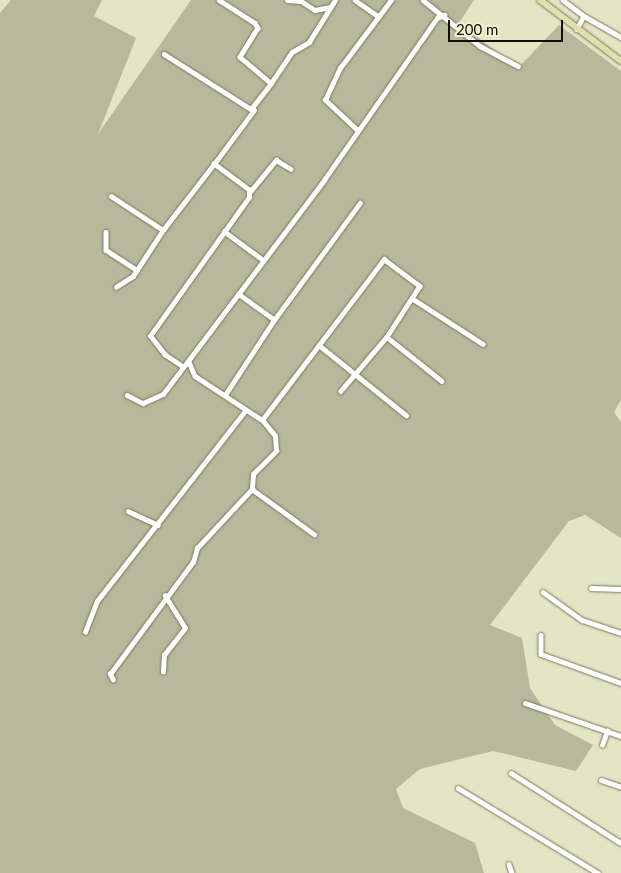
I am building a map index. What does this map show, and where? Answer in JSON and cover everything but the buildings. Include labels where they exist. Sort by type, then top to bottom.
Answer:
[{"type":"main road","points":[[540,0],[621,61]]},
{"type":"street","points":[[219,0],[255,23],[258,28],[240,57],[272,84]]},
{"type":"street","points":[[287,0],[301,1],[315,10],[330,7]]},
{"type":"street","points":[[116,288],[137,270],[163,230],[254,110],[292,52],[309,42],[335,0]]},
{"type":"street","points":[[355,0],[379,17]]},
{"type":"street","points":[[358,130],[325,100],[340,68],[391,0]]},
{"type":"street","points":[[423,0],[444,15],[480,46],[518,66]]},
{"type":"street","points":[[567,1],[584,16],[621,38]]},
{"type":"street","points":[[127,395],[152,403],[189,362],[437,18],[444,15]]},
{"type":"street","points":[[577,29],[584,16]]},
{"type":"street","points":[[164,54],[229,99],[254,110]]},
{"type":"street","points":[[183,367],[165,355],[150,336],[224,232],[249,193],[276,160],[292,169]]},
{"type":"street","points":[[214,164],[249,193]]},
{"type":"street","points":[[111,196],[163,230]]},
{"type":"street","points":[[225,395],[274,320],[360,203]]},
{"type":"street","points":[[106,232],[106,250],[137,270]]},
{"type":"street","points":[[224,232],[262,259]]},
{"type":"street","points":[[262,420],[384,259],[420,284],[414,299],[387,337],[357,375],[341,391]]},
{"type":"street","points":[[238,294],[274,320]]},
{"type":"street","points":[[414,299],[483,344]]},
{"type":"street","points":[[387,337],[442,381]]},
{"type":"street","points":[[319,345],[406,415]]},
{"type":"street","points":[[113,680],[110,674],[165,596],[192,562],[196,548],[252,489],[253,474],[271,458],[278,442],[262,420],[244,412],[225,395],[195,376],[189,362]]},
{"type":"street","points":[[84,632],[97,601],[244,412]]},
{"type":"street","points":[[252,489],[314,534]]},
{"type":"street","points":[[128,511],[158,525]]},
{"type":"street","points":[[591,588],[621,589]]},
{"type":"street","points":[[543,592],[582,620],[621,633]]},
{"type":"street","points":[[163,672],[164,655],[185,628],[165,596]]},
{"type":"street","points":[[541,635],[541,654],[621,683]]},
{"type":"street","points":[[525,703],[621,736]]},
{"type":"street","points":[[602,746],[608,731]]},
{"type":"street","points":[[511,773],[621,843]]},
{"type":"street","points":[[601,780],[621,787]]},
{"type":"street","points":[[458,788],[591,872],[598,873]]},
{"type":"street","points":[[509,864],[512,873]]},
{"type":"green space","points":[[11,0],[102,0],[94,16],[136,38],[98,134],[191,0],[474,0],[459,23],[518,68],[559,25],[621,71],[621,400],[614,412],[621,422],[621,538],[585,515],[569,521],[490,625],[522,638],[530,688],[555,725],[593,745],[576,771],[493,751],[420,769],[396,789],[403,808],[475,843],[484,873],[0,873],[0,13]]}]
